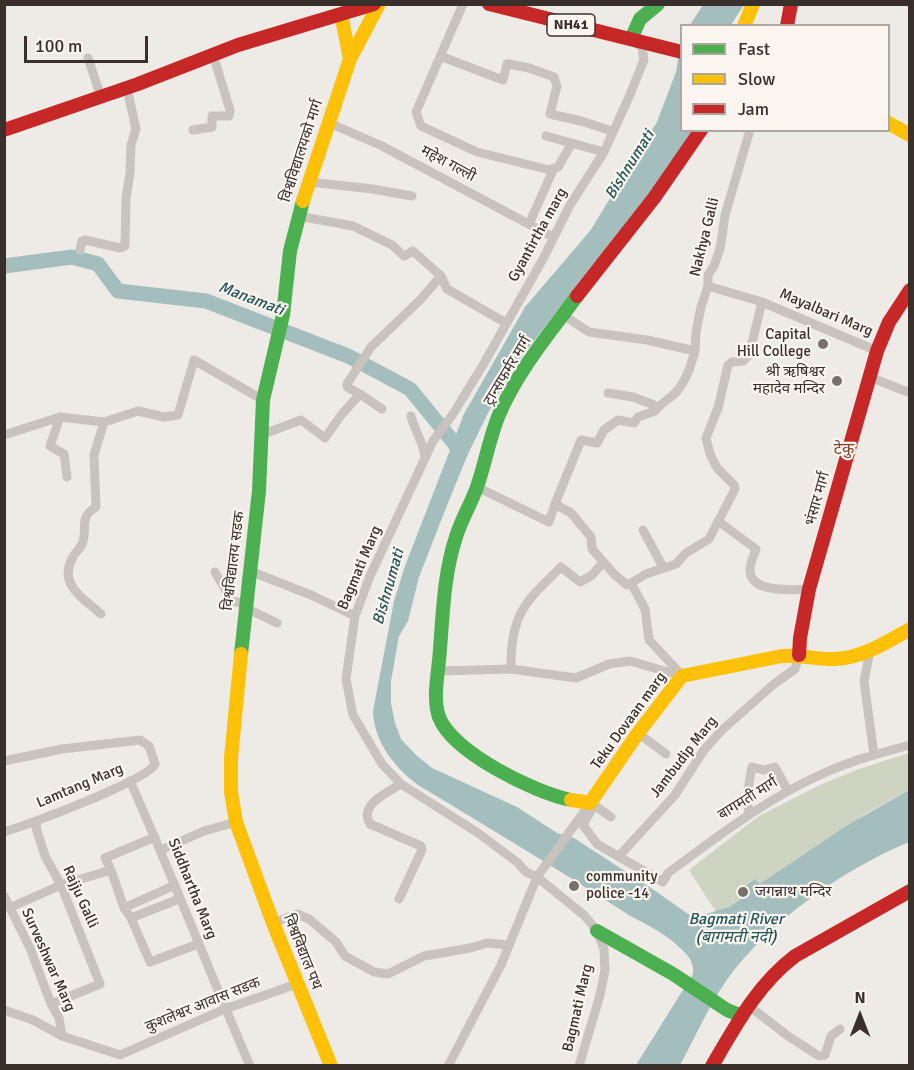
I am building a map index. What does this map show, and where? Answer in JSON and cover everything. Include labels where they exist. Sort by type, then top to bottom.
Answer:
[{"type":"main road","points":[[4,130],[127,88],[238,45],[349,9],[374,4]]},
{"type":"main road","name":"विश्वविद्यालयको मार्ग","points":[[277,334],[283,315],[290,251],[298,216],[327,122],[350,59],[379,4]]},
{"type":"main road","points":[[631,39],[639,18],[658,4]]},
{"type":"main road","points":[[745,24],[753,4]]},
{"type":"main road","points":[[787,24],[791,4]]},
{"type":"main road","name":"NH41","points":[[492,5],[680,52]]},
{"type":"main road","points":[[349,9],[350,59]]},
{"type":"main road","points":[[890,124],[909,135]]},
{"type":"main road","name":"ट्रान्सफर्मर मार्ग","points":[[592,804],[553,796],[506,774],[473,755],[449,734],[439,718],[437,689],[443,606],[455,538],[477,487],[496,424],[506,400],[588,281],[679,166],[699,132]]},
{"type":"main road","name":"भंसार मार्ग","points":[[799,655],[809,589],[877,351],[889,322],[909,290]]},
{"type":"main road","name":"विश्वविद्यालय सडक","points":[[236,822],[231,792],[231,758],[259,491],[263,400],[277,334]]},
{"type":"main road","name":"Teku Dovaan marg","points":[[592,804],[638,733],[682,676],[799,655],[824,659],[848,658],[870,651],[909,629]]},
{"type":"main road","name":"विश्वविद्याल पथ","points":[[236,822],[273,923],[331,1065]]},
{"type":"main road","points":[[712,1065],[762,986],[796,954],[813,948],[909,893]]},
{"type":"main road","points":[[597,931],[673,974],[727,1010],[745,1011]]},
{"type":"street","points":[[463,4],[416,112],[421,126],[477,152],[550,170],[558,167],[572,143]]},
{"type":"street","name":"Gyantirtha marg","points":[[433,441],[453,414],[483,365],[553,237],[604,152],[644,60],[642,47],[631,39]]},
{"type":"street","points":[[193,130],[212,127],[212,116],[229,116],[230,110],[213,55]]},
{"type":"street","points":[[440,56],[502,80],[507,64],[529,68],[554,77],[557,86],[550,114],[612,131]]},
{"type":"street","points":[[88,58],[101,97]]},
{"type":"street","points":[[80,250],[82,241],[88,240],[120,248],[125,246],[126,198],[131,145],[136,129],[127,88]]},
{"type":"street","name":"महेश गल्ली","points":[[327,122],[382,146],[553,237]]},
{"type":"street","name":"Nakhya Galli","points":[[555,504],[582,440],[597,443],[604,430],[618,420],[634,423],[638,417],[655,411],[676,393],[688,373],[695,351],[696,332],[708,286],[708,275],[720,249],[725,215],[749,132]]},
{"type":"street","points":[[546,136],[604,152]]},
{"type":"street","points":[[529,224],[554,168]]},
{"type":"street","points":[[309,182],[412,196]]},
{"type":"street","points":[[298,216],[353,226],[392,245],[404,256],[413,251],[441,276],[447,289],[506,322]]},
{"type":"street","points":[[382,409],[347,386],[371,347],[420,300],[441,276]]},
{"type":"street","name":"Mayalbari Marg","points":[[708,286],[762,302],[877,351]]},
{"type":"street","name":"Mayalbari Marg","points":[[718,521],[735,489],[734,485],[717,468],[706,438],[718,408],[728,365],[732,362],[743,361],[748,355],[762,302]]},
{"type":"street","points":[[563,315],[589,332],[647,340],[695,351]]},
{"type":"street","points":[[4,435],[60,417],[104,422],[138,411],[164,417],[178,415],[194,360],[263,400]]},
{"type":"street","points":[[870,377],[909,393]]},
{"type":"street","points":[[608,393],[633,397],[654,405],[655,411]]},
{"type":"street","points":[[261,435],[301,420],[326,438],[342,414],[360,394]]},
{"type":"street","points":[[411,416],[412,423],[423,442],[425,457]]},
{"type":"street","points":[[60,417],[50,446],[64,454],[67,477]]},
{"type":"street","points":[[101,614],[76,595],[68,579],[68,570],[71,560],[82,545],[84,519],[87,512],[96,507],[94,455],[104,422]]},
{"type":"street","name":"Bagmati Marg","points":[[433,441],[370,576],[355,616],[346,679],[353,715],[382,764],[401,784],[478,833],[517,862],[526,872],[537,877],[585,916],[597,931],[604,949],[604,970],[600,995],[579,1065]]},
{"type":"street","points":[[477,487],[549,522],[555,504],[572,513],[591,537],[592,549],[603,563],[627,585],[646,574],[676,564],[686,553],[709,539],[718,521],[756,549],[750,564],[750,574],[754,581],[765,587],[809,589]]},
{"type":"street","points":[[643,530],[657,560],[663,567]]},
{"type":"street","points":[[511,669],[511,651],[516,625],[530,597],[561,567],[580,582],[592,575],[603,563]]},
{"type":"street","points":[[250,571],[311,594],[355,616]]},
{"type":"street","points":[[215,572],[232,601],[277,623]]},
{"type":"street","points":[[631,583],[645,609],[649,640],[682,676]]},
{"type":"street","points":[[870,651],[864,681],[874,755]]},
{"type":"street","name":"Jambudip Marg","points":[[619,856],[675,795],[704,750],[722,730],[774,684],[795,669],[799,655]]},
{"type":"street","points":[[439,671],[511,669],[576,678],[609,664],[630,661],[682,676]]},
{"type":"street","points":[[638,733],[666,754]]},
{"type":"street","name":"Lamtang Marg","points":[[4,761],[62,749],[140,740],[149,746],[155,764],[152,769],[130,781],[37,821],[4,832]]},
{"type":"street","name":"बागमती मार्ग","points":[[619,856],[663,882],[668,873],[750,814],[788,791],[822,774],[909,745]]},
{"type":"street","points":[[750,814],[746,800],[752,767],[764,770],[775,767],[788,791]]},
{"type":"street","name":"Siddhartha Marg","points":[[130,781],[250,1065]]},
{"type":"street","points":[[399,900],[422,850],[421,846],[370,824],[366,819],[366,813],[376,800],[401,784]]},
{"type":"street","points":[[592,804],[583,822],[584,827],[597,844],[619,856]]},
{"type":"street","points":[[448,1065],[501,966],[537,877],[579,816],[592,804]]},
{"type":"street","points":[[592,804],[611,817]]},
{"type":"street","name":"Rajju Galli","points":[[37,821],[36,828],[45,856],[61,885],[100,984],[51,1004]]},
{"type":"street","points":[[161,850],[204,831],[236,822]]},
{"type":"street","points":[[155,837],[105,858],[124,908],[131,918],[150,962],[198,944]]},
{"type":"street","points":[[9,908],[61,885],[111,870]]},
{"type":"street","points":[[124,908],[175,885]]},
{"type":"street","name":"Surveshwar Marg","points":[[4,896],[30,948],[51,1004],[59,1018],[62,1036]]},
{"type":"street","points":[[131,918],[179,899]]},
{"type":"street","points":[[273,923],[297,914],[309,919],[336,942],[345,956],[374,972],[388,974],[424,956],[487,943],[508,945]]},
{"type":"street","name":"कुशलेश्वर आवास सडक","points":[[120,1055],[225,1009],[297,984]]},
{"type":"street","points":[[4,1010],[33,1020],[62,1036],[120,1055],[123,1065]]},
{"type":"street","points":[[745,1011],[819,1056],[825,1054],[831,1036],[840,1029]]},
{"type":"green space","points":[[909,753],[909,790],[867,813],[760,885],[755,879],[745,885],[749,892],[729,907],[716,912],[689,870],[759,816],[820,785],[856,770]]},
{"type":"water","points":[[703,4],[744,5],[732,24],[691,24]]},
{"type":"water","name":"Bagmati River (बागमती नदी)","points":[[680,47],[680,132],[692,132],[669,172],[630,223],[590,268],[516,364],[468,454],[419,577],[408,621],[399,636],[391,681],[391,703],[395,723],[401,739],[432,768],[517,807],[557,833],[574,838],[694,918],[729,907],[749,893],[745,886],[755,879],[760,884],[846,826],[909,790],[909,842],[858,867],[833,883],[785,918],[763,938],[743,959],[719,991],[680,1065],[636,1065],[693,974],[688,956],[658,931],[418,785],[393,762],[387,753],[377,733],[373,711],[394,601],[405,566],[464,414],[525,307],[590,231],[657,122],[676,72]]},
{"type":"waterway","name":"Manamati","points":[[4,266],[72,257],[98,264],[118,291],[206,301],[348,356],[410,389],[459,449]]},
{"type":"traffic: fast","points":[[631,39],[640,19],[658,4]]},
{"type":"traffic: fast","points":[[241,654],[259,491],[263,400],[283,315],[290,251],[303,201]]},
{"type":"traffic: fast","points":[[571,800],[517,780],[496,769],[460,744],[439,717],[436,692],[449,564],[458,531],[477,487],[498,417],[524,369],[577,296]]},
{"type":"traffic: fast","points":[[597,931],[673,974],[727,1010],[742,1016]]},
{"type":"traffic: slow","points":[[303,201],[350,59],[379,4]]},
{"type":"traffic: slow","points":[[745,24],[753,4]]},
{"type":"traffic: slow","points":[[341,14],[350,59]]},
{"type":"traffic: slow","points":[[890,124],[910,135]]},
{"type":"traffic: slow","points":[[571,800],[590,803],[638,733],[682,676],[782,656],[828,659],[855,656],[910,629]]},
{"type":"traffic: slow","points":[[241,654],[231,758],[231,792],[236,822],[273,923],[331,1066]]},
{"type":"traffic: jam","points":[[4,130],[138,84],[238,45],[374,4]]},
{"type":"traffic: jam","points":[[489,4],[680,52]]},
{"type":"traffic: jam","points":[[787,24],[791,4]]},
{"type":"traffic: jam","points":[[577,296],[654,198],[700,132]]},
{"type":"traffic: jam","points":[[799,655],[809,589],[877,351],[889,322],[910,290]]},
{"type":"traffic: jam","points":[[712,1066],[748,1006],[782,967],[795,956],[910,891]]},
{"type":"place","name":"Capital Hill College","points":[[823,344]]},
{"type":"place","name":"श्री ऋषिश्वर महादेव मन्दिर","points":[[837,381]]},
{"type":"place","name":"community police -14","points":[[574,886]]},
{"type":"place","name":"जगन्नाथ मन्दिर","points":[[743,892]]},
{"type":"district","name":"टेकु","points":[[844,450]]},
{"type":"water label","name":"Bishnumati","points":[[630,165]]},
{"type":"water label","name":"Bishnumati","points":[[389,587]]}]
